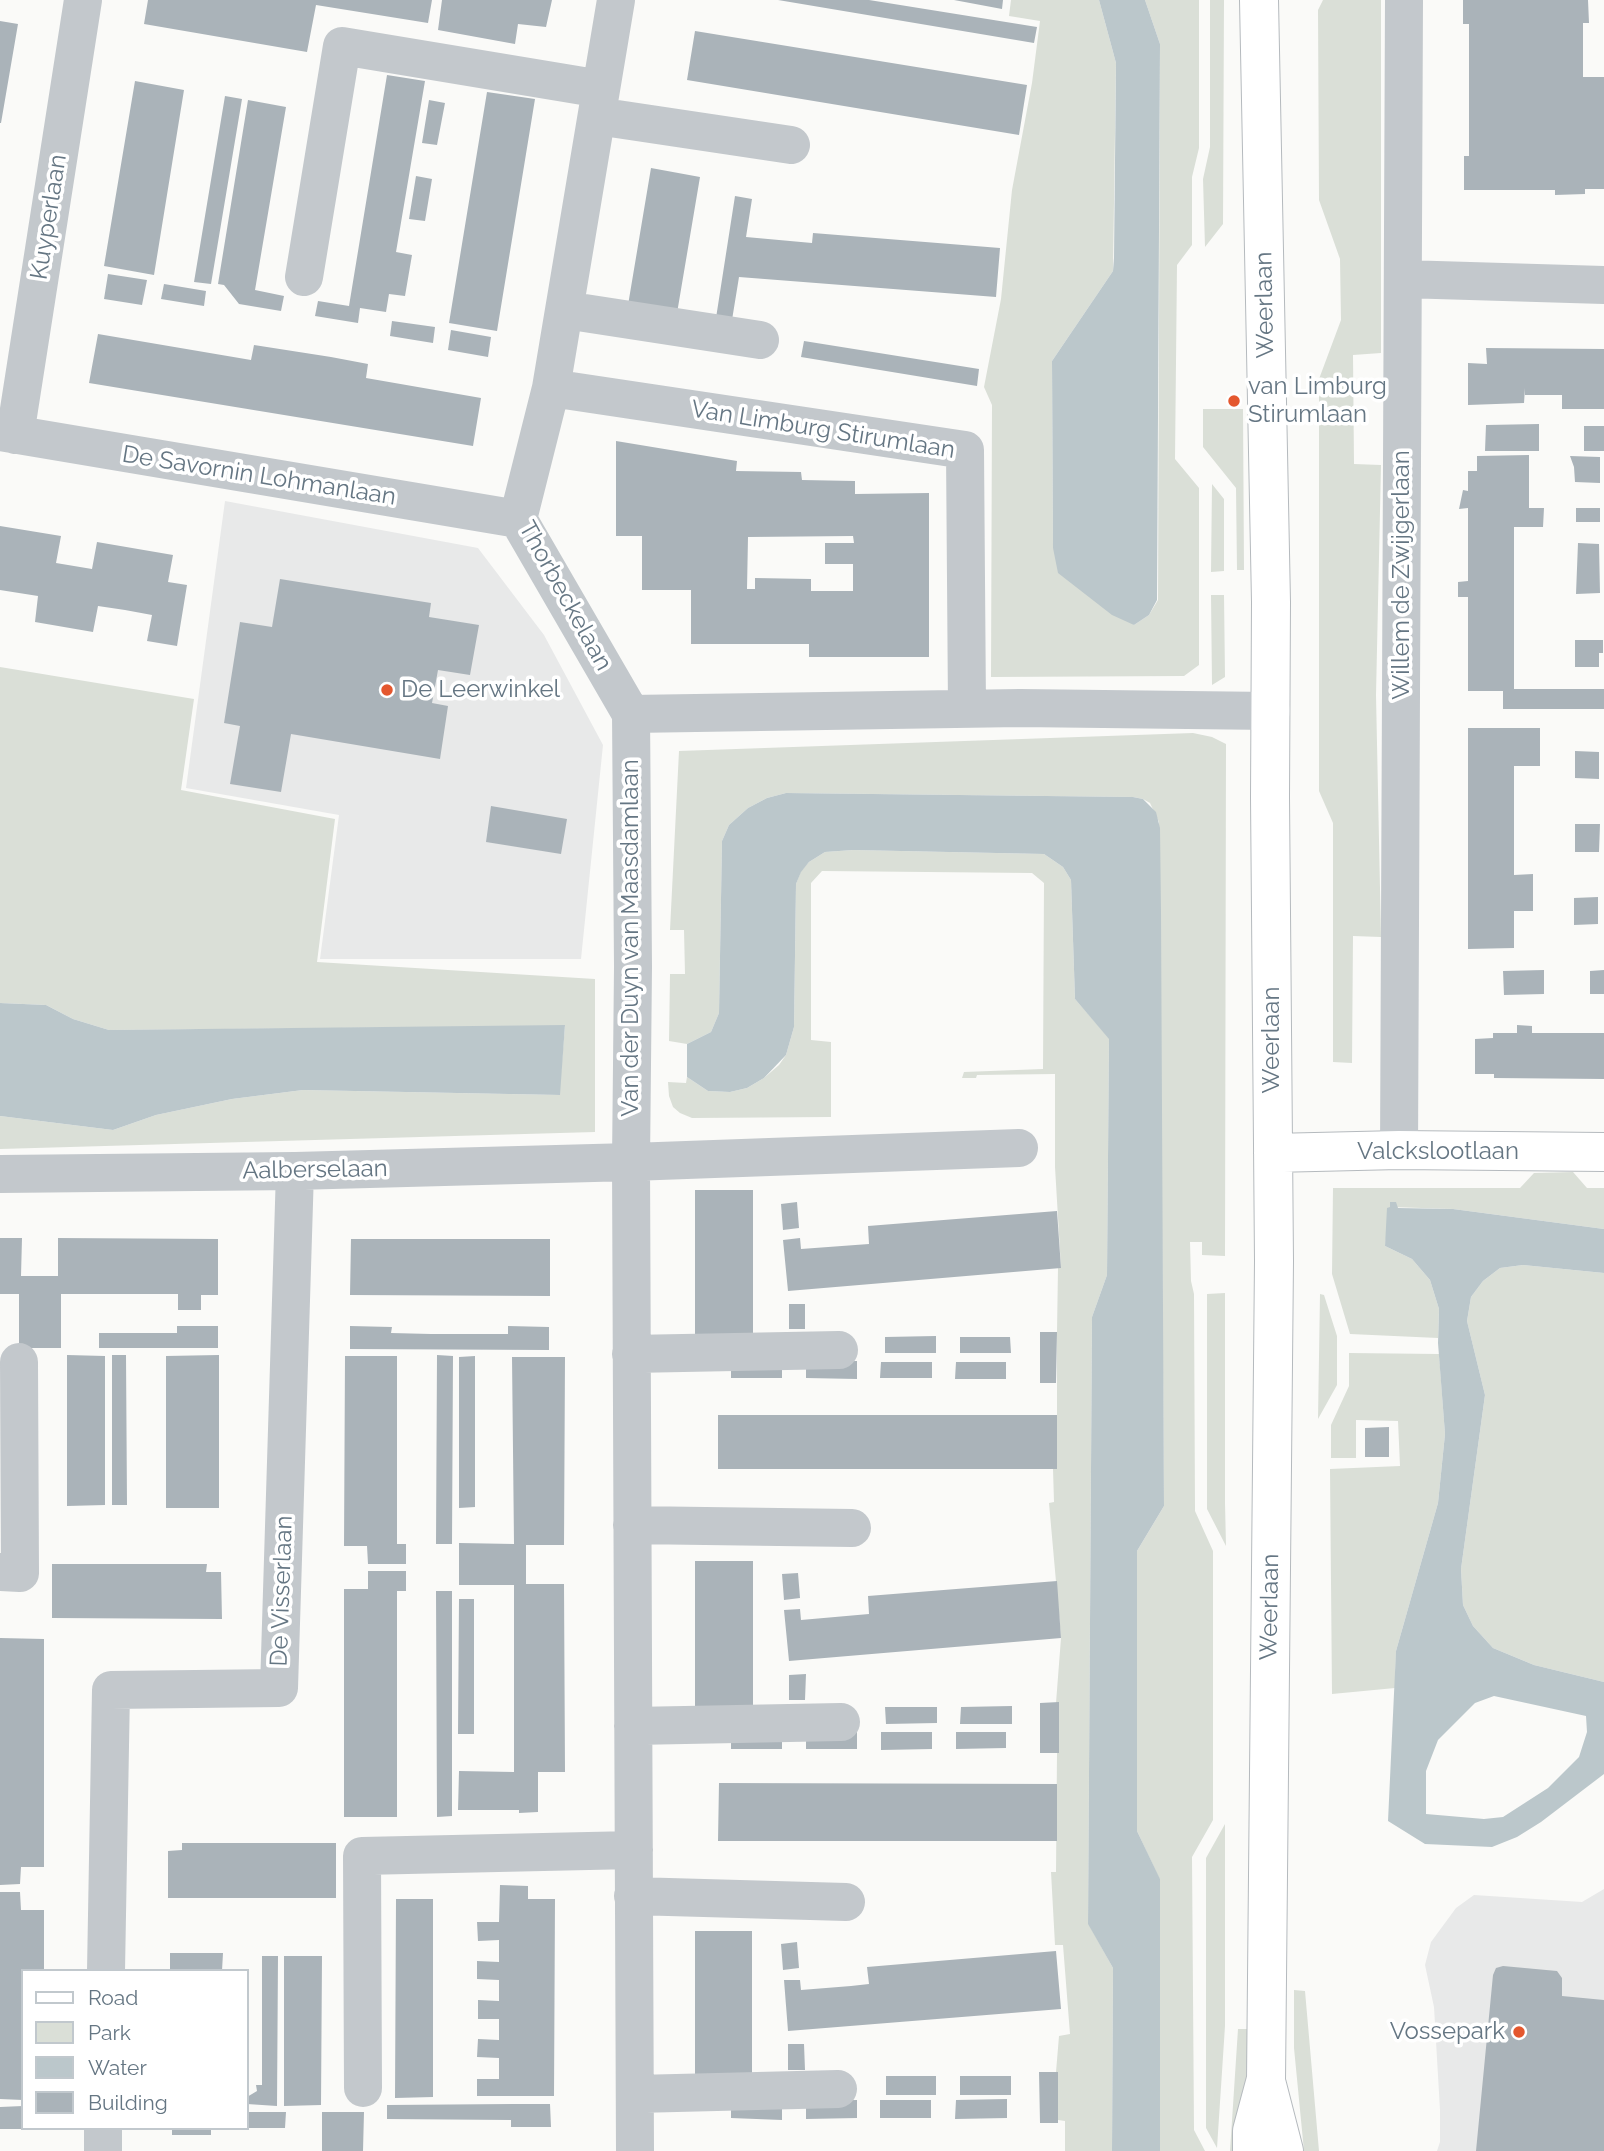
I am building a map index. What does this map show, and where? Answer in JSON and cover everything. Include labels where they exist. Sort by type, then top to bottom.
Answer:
[{"type":"main road","name":"Weerlaan","points":[[1259,0],[1271,602],[1273,1153],[1266,2079],[1284,2151]]},
{"type":"main road","name":"Valckslootlaan","points":[[1273,1153],[1399,1150],[1604,1152]]},
{"type":"main road","name":"Weerlaan","points":[[1252,2151],[1252,2131],[1266,2079]]},
{"type":"street","name":"Kuyperlaan","points":[[7,434],[83,0]]},
{"type":"street","name":"Thorbeckelaan","points":[[616,0],[551,388],[518,519],[631,714]]},
{"type":"street","name":"Willem de Zwijgerlaan","points":[[1399,1150],[1404,0]]},
{"type":"street","points":[[304,277],[342,46],[791,145]]},
{"type":"street","points":[[1403,279],[1604,285]]},
{"type":"street","points":[[565,310],[760,340]]},
{"type":"street","name":"Van Limburg Stirumlaan","points":[[551,388],[965,450],[967,709]]},
{"type":"street","name":"De Savornin Lohmanlaan","points":[[7,434],[518,519]]},
{"type":"street","points":[[631,714],[967,709],[1271,712]]},
{"type":"street","name":"Van der Duyn van Maasdamlaan","points":[[631,714],[635,2151]]},
{"type":"street","points":[[631,1162],[1019,1148]]},
{"type":"street","name":"Aalberselaan","points":[[0,1174],[295,1171],[631,1162]]},
{"type":"street","name":"De Visserlaan","points":[[106,1969],[111,1690],[279,1688],[295,1171]]},
{"type":"street","points":[[631,1354],[839,1350]]},
{"type":"street","points":[[0,1572],[20,1573],[19,1362]]},
{"type":"street","points":[[632,1525],[852,1528]]},
{"type":"street","points":[[633,1726],[841,1722]]},
{"type":"street","points":[[363,2088],[362,1856],[634,1850]]},
{"type":"street","points":[[633,1896],[846,1902]]},
{"type":"street","points":[[636,2094],[838,2089]]},
{"type":"street","points":[[103,2130],[103,2151]]},
{"type":"shaded area","name":"De Leerwinkel","points":[[225,501],[478,548],[544,635],[603,745],[581,959],[320,959],[339,815],[186,788]]},
{"type":"shaded area","name":"Vossepark","points":[[1604,1889],[1604,2151],[1437,2151],[1440,2142],[1440,2110],[1434,2007],[1425,1965],[1431,1942],[1456,1908],[1474,1895],[1582,1902]]},
{"type":"green space","points":[[1011,0],[1099,0],[1116,63],[1113,271],[1052,361],[1053,548],[1134,625],[1149,615],[1158,600],[1160,44],[1145,0],[1199,0],[1199,148],[1192,177],[1192,245],[1177,265],[1175,459],[1199,488],[1199,665],[1184,676],[991,677],[992,405],[984,387],[1001,299],[1012,190],[1032,83],[1040,21],[1009,16]]},
{"type":"green space","points":[[1210,0],[1224,0],[1223,224],[1205,247],[1203,179],[1210,147]]},
{"type":"green space","points":[[1323,0],[1381,0],[1381,353],[1353,355],[1354,464],[1381,465],[1376,695],[1381,937],[1353,936],[1352,1063],[1333,1062],[1333,823],[1319,791],[1319,379],[1341,320],[1340,259],[1319,200],[1318,10]]},
{"type":"green space","points":[[1203,409],[1243,409],[1244,570],[1237,570],[1236,488],[1203,447]]},
{"type":"green space","points":[[1212,484],[1224,499],[1224,571],[1211,572]]},
{"type":"green space","points":[[1211,595],[1224,595],[1225,677],[1212,685]]},
{"type":"green space","points":[[0,667],[194,699],[181,790],[335,819],[317,962],[595,979],[595,1132],[0,1149],[0,1116],[113,1130],[156,1115],[232,1099],[303,1090],[559,1095],[565,1026],[109,1030],[73,1019],[46,1005],[0,1003]]},
{"type":"green space","points":[[1193,733],[1212,737],[1226,744],[1225,1256],[1202,1255],[1202,1242],[1190,1242],[1194,1294],[1195,1511],[1213,1551],[1213,1820],[1192,1857],[1194,2130],[1205,2151],[1160,2151],[1160,1880],[1137,1831],[1137,1551],[1164,1506],[1159,822],[1150,803],[1133,797],[786,793],[767,798],[748,808],[729,825],[722,841],[719,1013],[711,1032],[687,1044],[669,1041],[670,974],[685,974],[684,930],[670,930],[679,751]]},
{"type":"green space","points":[[853,850],[1044,854],[1063,867],[1071,880],[1075,999],[1109,1038],[1107,1275],[1092,1317],[1088,1923],[1113,1968],[1112,2151],[1065,2151],[1065,2121],[1058,2120],[1056,2072],[1059,2036],[1070,2034],[1063,1945],[1055,1945],[1051,1872],[1056,1872],[1059,1753],[1056,1703],[1061,1638],[1049,1503],[1054,1502],[1053,1469],[1057,1469],[1058,1268],[1061,1268],[1055,1167],[1055,1074],[977,1075],[976,1078],[962,1078],[964,1072],[1043,1069],[1044,883],[1032,873],[822,871],[811,883],[811,1040],[831,1042],[831,1117],[692,1118],[673,1107],[669,1096],[668,1082],[686,1083],[687,1077],[708,1091],[730,1092],[747,1088],[779,1065],[786,1055],[794,1027],[796,884],[801,871],[809,862],[825,852]]},
{"type":"green space","points":[[1573,1172],[1587,1188],[1604,1188],[1604,1229],[1453,1209],[1390,1207],[1385,1246],[1412,1259],[1430,1280],[1439,1309],[1438,1338],[1350,1334],[1332,1274],[1333,1188],[1520,1188],[1534,1173]]},
{"type":"green space","points":[[1523,1265],[1604,1273],[1604,1682],[1534,1665],[1493,1648],[1473,1626],[1463,1605],[1461,1569],[1485,1395],[1467,1321],[1471,1297],[1483,1281],[1500,1268]]},
{"type":"green space","points":[[1225,1293],[1226,1546],[1207,1509],[1207,1294]]},
{"type":"green space","points":[[1320,1294],[1324,1295],[1337,1336],[1337,1385],[1318,1419]]},
{"type":"green space","points":[[1349,1353],[1439,1354],[1445,1434],[1438,1503],[1396,1651],[1395,1688],[1332,1694],[1330,1469],[1400,1466],[1398,1421],[1356,1420],[1356,1458],[1331,1458],[1331,1425],[1349,1386]]},
{"type":"green space","points":[[1225,1824],[1225,2026],[1217,2148],[1206,2128],[1206,1858]]},
{"type":"green space","points":[[1294,1990],[1305,1991],[1319,2151],[1304,2151],[1294,2048]]},
{"type":"green space","points":[[1238,2029],[1249,2029],[1248,2047],[1241,2151],[1230,2151]]},
{"type":"water","points":[[1099,0],[1145,0],[1160,44],[1157,600],[1149,615],[1134,625],[1112,615],[1058,573],[1053,548],[1052,361],[1113,271],[1116,63]]},
{"type":"water","points":[[786,793],[1133,797],[1143,799],[1156,812],[1160,828],[1161,912],[1164,1506],[1137,1551],[1137,1831],[1160,1879],[1160,2151],[1112,2151],[1113,1968],[1088,1924],[1092,1317],[1107,1275],[1109,1039],[1075,999],[1071,880],[1063,867],[1044,854],[853,850],[825,852],[809,862],[796,884],[794,1027],[786,1055],[764,1078],[747,1088],[730,1092],[708,1091],[687,1077],[687,1044],[711,1032],[719,1013],[722,841],[729,825],[748,808],[767,798]]},
{"type":"water","points":[[0,1003],[46,1005],[73,1019],[109,1030],[565,1025],[560,1095],[303,1090],[232,1099],[156,1115],[113,1130],[0,1116]]},
{"type":"water","points":[[1390,1202],[1396,1202],[1398,1208],[1453,1209],[1604,1229],[1604,1273],[1523,1265],[1500,1268],[1483,1281],[1471,1297],[1467,1321],[1485,1395],[1461,1569],[1463,1605],[1473,1626],[1493,1648],[1534,1665],[1604,1682],[1604,1774],[1541,1822],[1517,1837],[1492,1847],[1425,1844],[1388,1821],[1396,1651],[1438,1503],[1445,1434],[1438,1343],[1439,1309],[1430,1280],[1412,1259],[1385,1246],[1387,1208],[1390,1207]],"holes":[[[1494,1696],[1586,1716],[1587,1732],[1579,1757],[1548,1788],[1503,1817],[1484,1819],[1426,1814],[1426,1771],[1438,1740],[1475,1703]]]},
{"type":"building","points":[[148,0],[432,0],[428,23],[316,5],[307,52],[144,24]]},
{"type":"building","points":[[442,0],[552,0],[546,27],[518,24],[515,44],[438,30]]},
{"type":"building","points":[[778,0],[869,0],[1037,27],[1034,43]]},
{"type":"building","points":[[954,0],[1003,0],[1002,9]]},
{"type":"building","points":[[1463,0],[1588,0],[1589,23],[1583,23],[1583,77],[1604,77],[1604,189],[1585,189],[1585,194],[1555,195],[1555,190],[1464,190],[1464,156],[1469,156],[1469,24],[1463,24]]},
{"type":"building","points":[[0,21],[18,24],[1,123],[0,123]]},
{"type":"building","points":[[695,31],[1027,85],[1019,135],[687,80]]},
{"type":"building","points":[[387,75],[425,81],[396,252],[412,255],[405,296],[389,294],[386,312],[360,308],[358,323],[315,316],[318,301],[349,306]]},
{"type":"building","points":[[135,81],[184,90],[154,275],[104,266]]},
{"type":"building","points":[[487,92],[535,99],[497,331],[449,323]]},
{"type":"building","points":[[225,96],[242,99],[211,284],[194,282]]},
{"type":"building","points":[[248,100],[286,107],[255,290],[284,296],[281,311],[239,304],[224,285],[218,284]]},
{"type":"building","points":[[429,100],[445,103],[437,145],[422,143]]},
{"type":"building","points":[[651,168],[700,177],[675,325],[626,317]]},
{"type":"building","points":[[416,176],[432,179],[425,221],[409,219]]},
{"type":"building","points":[[735,196],[752,199],[746,237],[812,243],[813,233],[1000,248],[996,297],[739,277],[732,320],[716,318]]},
{"type":"building","points":[[108,274],[147,280],[142,305],[104,299]]},
{"type":"building","points":[[164,284],[206,291],[204,306],[161,299]]},
{"type":"building","points":[[392,321],[435,327],[433,343],[390,336]]},
{"type":"building","points":[[451,330],[491,337],[488,357],[448,350]]},
{"type":"building","points":[[98,334],[251,360],[254,345],[368,364],[366,378],[481,398],[473,446],[89,383]]},
{"type":"building","points":[[804,341],[979,369],[977,386],[801,357]]},
{"type":"building","points":[[1486,348],[1604,349],[1604,409],[1562,409],[1562,395],[1525,395],[1525,388],[1524,403],[1468,405],[1468,363],[1487,364]]},
{"type":"building","points":[[1539,424],[1539,451],[1485,451],[1486,425]]},
{"type":"building","points":[[1584,426],[1604,426],[1604,451],[1584,451]]},
{"type":"building","points":[[616,441],[737,461],[736,471],[801,472],[802,480],[855,481],[855,494],[929,493],[929,657],[809,657],[809,644],[691,644],[691,590],[642,590],[642,536],[616,536]],"holes":[[[853,536],[854,543],[825,543],[825,564],[853,564],[853,591],[811,591],[811,579],[755,578],[755,589],[747,589],[748,537]]]},
{"type":"building","points":[[1529,455],[1529,508],[1544,508],[1543,527],[1514,527],[1514,689],[1604,689],[1604,709],[1503,709],[1503,691],[1468,691],[1468,597],[1458,597],[1458,582],[1468,581],[1468,508],[1459,509],[1463,490],[1468,491],[1468,471],[1477,471],[1477,456]]},
{"type":"building","points":[[1570,456],[1600,457],[1600,483],[1575,482]]},
{"type":"building","points":[[1576,508],[1600,508],[1600,522],[1576,522]]},
{"type":"building","points":[[0,526],[61,536],[56,563],[92,569],[97,542],[173,555],[168,582],[187,585],[177,646],[147,641],[152,615],[125,610],[98,606],[93,632],[35,622],[38,596],[0,590]]},
{"type":"building","points":[[1578,543],[1599,544],[1600,593],[1576,594]]},
{"type":"building","points":[[280,579],[431,603],[429,617],[479,625],[470,675],[438,670],[432,703],[448,706],[440,759],[291,734],[281,792],[230,784],[240,726],[224,723],[240,622],[272,627]]},
{"type":"building","points":[[1575,640],[1603,640],[1599,667],[1575,667]]},
{"type":"building","points":[[1468,728],[1540,728],[1540,766],[1514,766],[1514,875],[1533,874],[1533,911],[1514,911],[1514,948],[1468,949]]},
{"type":"building","points":[[1575,751],[1599,752],[1599,779],[1575,778]]},
{"type":"building","points":[[491,806],[567,819],[561,854],[486,842]]},
{"type":"building","points":[[1575,824],[1600,824],[1599,852],[1575,852]]},
{"type":"building","points":[[1598,897],[1598,924],[1574,925],[1574,898]]},
{"type":"building","points":[[1544,970],[1544,994],[1504,995],[1503,971]]},
{"type":"building","points":[[1604,970],[1604,994],[1590,994],[1590,971]]},
{"type":"building","points":[[1517,1025],[1532,1026],[1532,1033],[1604,1033],[1604,1079],[1494,1078],[1494,1074],[1475,1074],[1475,1039],[1493,1038],[1493,1033],[1517,1033]]},
{"type":"building","points":[[695,1190],[753,1190],[753,1342],[695,1342]]},
{"type":"building","points":[[797,1202],[799,1228],[783,1230],[781,1204]]},
{"type":"building","points":[[1057,1211],[1061,1268],[788,1291],[783,1240],[800,1238],[801,1249],[869,1244],[868,1226]]},
{"type":"building","points":[[0,1238],[22,1238],[21,1276],[58,1276],[58,1238],[218,1239],[218,1295],[201,1295],[201,1310],[178,1310],[178,1294],[61,1294],[61,1348],[19,1348],[19,1294],[0,1294]]},
{"type":"building","points":[[351,1239],[550,1239],[550,1296],[350,1295]]},
{"type":"building","points":[[789,1304],[805,1304],[805,1329],[789,1329]]},
{"type":"building","points":[[177,1326],[218,1326],[218,1348],[99,1348],[99,1333],[177,1333]]},
{"type":"building","points":[[350,1326],[392,1327],[391,1333],[431,1334],[508,1334],[508,1326],[549,1327],[549,1350],[350,1349]]},
{"type":"building","points":[[1040,1332],[1057,1332],[1056,1383],[1040,1383]]},
{"type":"building","points":[[936,1336],[936,1353],[885,1353],[885,1337]]},
{"type":"building","points":[[960,1337],[1010,1337],[1011,1353],[960,1353]]},
{"type":"building","points":[[67,1355],[105,1356],[105,1505],[67,1506]]},
{"type":"building","points":[[112,1355],[126,1355],[127,1505],[112,1505]]},
{"type":"building","points":[[219,1355],[219,1508],[166,1508],[166,1356]]},
{"type":"building","points":[[437,1355],[453,1356],[452,1544],[436,1544]]},
{"type":"building","points":[[345,1356],[397,1356],[397,1544],[406,1544],[406,1564],[368,1564],[367,1546],[344,1546]]},
{"type":"building","points":[[475,1356],[475,1507],[459,1508],[459,1357]]},
{"type":"building","points":[[512,1357],[565,1357],[564,1545],[526,1545],[526,1584],[564,1584],[565,1772],[538,1772],[538,1812],[458,1810],[459,1771],[514,1772],[514,1585],[459,1585],[459,1543],[514,1544]]},
{"type":"building","points":[[857,1361],[857,1379],[806,1378],[806,1362]]},
{"type":"building","points":[[731,1362],[782,1362],[782,1378],[731,1378]]},
{"type":"building","points":[[881,1362],[932,1362],[932,1378],[880,1378]]},
{"type":"building","points":[[956,1362],[1006,1362],[1006,1379],[955,1379]]},
{"type":"building","points":[[718,1415],[1057,1415],[1057,1469],[718,1469]]},
{"type":"building","points":[[1389,1427],[1389,1457],[1365,1457],[1365,1428]]},
{"type":"building","points":[[695,1561],[753,1561],[753,1713],[695,1713]]},
{"type":"building","points":[[52,1564],[207,1564],[206,1572],[221,1572],[222,1619],[52,1618]]},
{"type":"building","points":[[368,1571],[406,1571],[406,1591],[397,1591],[397,1817],[344,1817],[344,1589],[368,1589]]},
{"type":"building","points":[[798,1573],[800,1598],[784,1600],[782,1574]]},
{"type":"building","points":[[1057,1581],[1061,1638],[789,1661],[784,1610],[800,1609],[801,1620],[869,1614],[868,1596]]},
{"type":"building","points":[[436,1591],[452,1591],[452,1816],[437,1817]]},
{"type":"building","points":[[459,1599],[474,1599],[474,1734],[458,1734]]},
{"type":"building","points":[[0,1638],[44,1639],[44,1867],[21,1867],[20,1884],[0,1885]]},
{"type":"building","points":[[806,1674],[805,1700],[789,1700],[789,1675]]},
{"type":"building","points":[[1059,1702],[1059,1753],[1040,1753],[1040,1703]]},
{"type":"building","points":[[1012,1706],[1012,1724],[960,1724],[961,1707]]},
{"type":"building","points":[[885,1707],[937,1707],[937,1723],[886,1724]]},
{"type":"building","points":[[857,1732],[857,1749],[806,1749],[806,1733]]},
{"type":"building","points":[[881,1732],[932,1732],[932,1749],[881,1750]]},
{"type":"building","points":[[956,1732],[1006,1732],[1006,1748],[956,1749]]},
{"type":"building","points":[[731,1733],[782,1733],[782,1749],[731,1749]]},
{"type":"building","points":[[719,1783],[1057,1784],[1057,1841],[718,1841]]},
{"type":"building","points":[[182,1843],[336,1843],[336,1898],[168,1898],[168,1851],[182,1850]]},
{"type":"building","points":[[500,1885],[528,1886],[528,1899],[555,1899],[554,2096],[477,2096],[477,2079],[499,2079],[499,2058],[477,2057],[478,2039],[499,2040],[499,2019],[478,2019],[478,2000],[499,2001],[499,1980],[477,1979],[477,1961],[499,1962],[499,1940],[478,1941],[477,1922],[499,1922]]},
{"type":"building","points":[[0,1892],[20,1892],[21,1910],[44,1910],[44,1969],[21,1969],[21,2100],[0,2099]]},
{"type":"building","points":[[396,1899],[433,1899],[433,2097],[395,2098]]},
{"type":"building","points":[[695,1931],[752,1931],[752,2083],[695,2082]]},
{"type":"building","points":[[797,1942],[799,1968],[783,1970],[781,1944]]},
{"type":"building","points":[[1056,1951],[1061,2009],[788,2031],[784,1980],[800,1980],[801,1990],[851,1986],[869,1984],[867,1967]]},
{"type":"building","points":[[170,1953],[223,1953],[222,1969],[170,1969]]},
{"type":"building","points":[[262,1956],[278,1956],[277,2106],[248,2104],[248,2096],[257,2091],[256,2085],[262,2085]]},
{"type":"building","points":[[284,1956],[322,1956],[321,2105],[284,2106]]},
{"type":"building","points":[[1503,1966],[1557,1971],[1562,1978],[1562,1996],[1604,2000],[1604,2151],[1476,2151],[1493,1975],[1496,1968]]},
{"type":"building","points":[[788,2044],[804,2044],[805,2070],[788,2070]]},
{"type":"building","points":[[1039,2072],[1058,2072],[1058,2123],[1040,2123]]},
{"type":"building","points":[[886,2076],[936,2076],[936,2095],[886,2095]]},
{"type":"building","points":[[960,2076],[1011,2076],[1011,2095],[960,2095]]},
{"type":"building","points":[[1007,2099],[1007,2118],[955,2119],[956,2100]]},
{"type":"building","points":[[857,2100],[857,2118],[806,2119],[806,2101]]},
{"type":"building","points":[[880,2100],[931,2100],[931,2118],[880,2118]]},
{"type":"building","points":[[731,2101],[782,2101],[782,2120],[731,2118]]},
{"type":"building","points":[[550,2104],[551,2127],[511,2127],[511,2120],[387,2119],[387,2105]]},
{"type":"building","points":[[21,2106],[21,2129],[0,2129],[0,2107]]},
{"type":"building","points":[[248,2112],[286,2112],[285,2128],[248,2128]]},
{"type":"building","points":[[322,2112],[364,2112],[363,2151],[322,2151]]},
{"type":"building","points":[[172,2130],[211,2130],[211,2135],[172,2135]]},
{"type":"place","name":"van Limburg Stirumlaan","points":[[1234,401]]},
{"type":"place","name":"De Leerwinkel","points":[[387,690]]},
{"type":"place","name":"Vossepark","points":[[1519,2032]]}]
